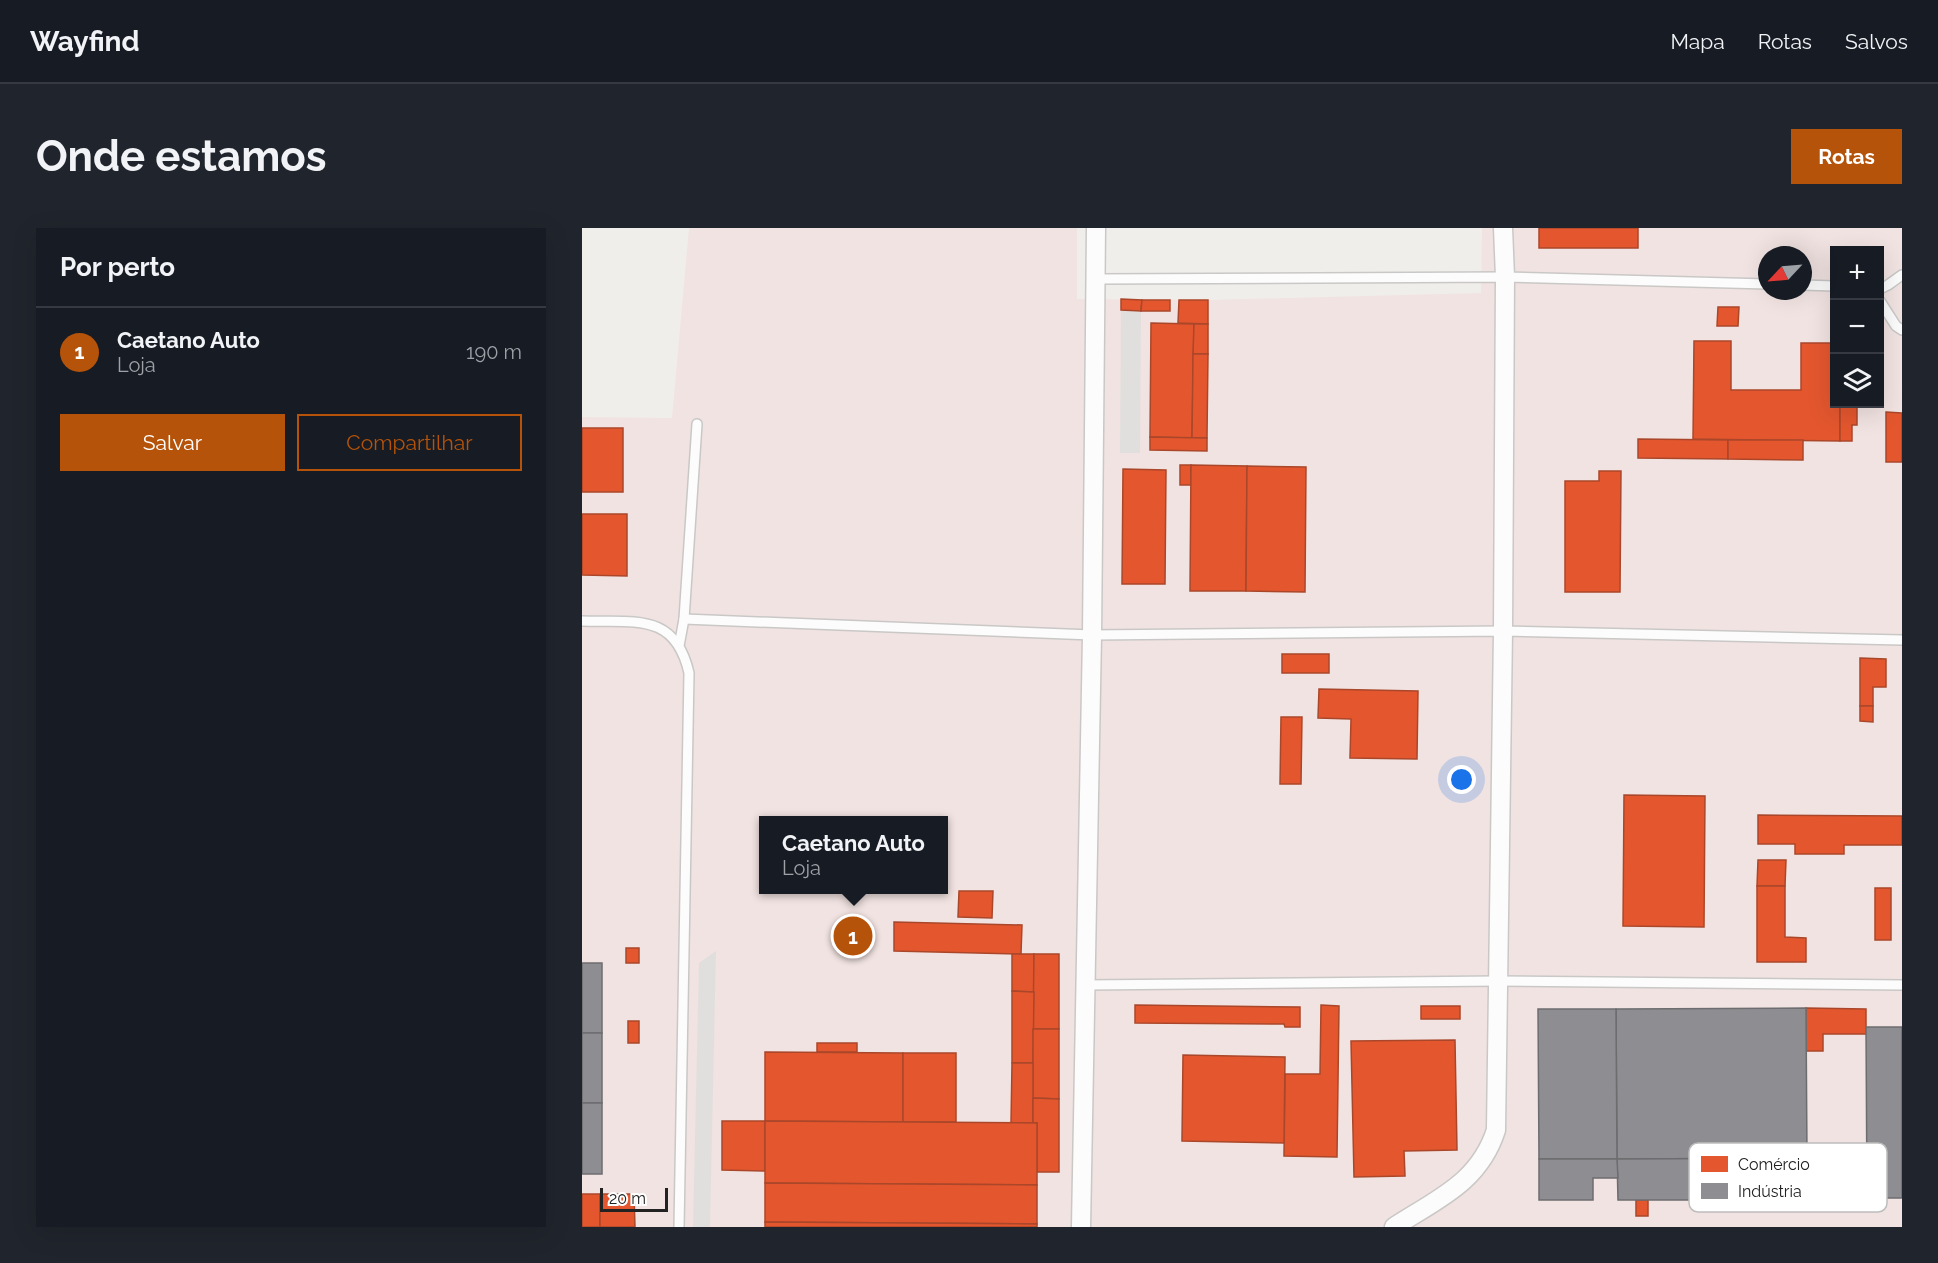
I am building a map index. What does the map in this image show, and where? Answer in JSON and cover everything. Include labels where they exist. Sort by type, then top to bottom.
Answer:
[{"type":"street","points":[[1081,1227],[1092,635],[1096,228]]},
{"type":"street","points":[[1394,1227],[1469,1178],[1491,1147],[1496,1130],[1503,631],[1505,277],[1503,228]]},
{"type":"lane","points":[[1884,286],[1902,275]]},
{"type":"lane","points":[[1097,279],[1505,277],[1758,284]]},
{"type":"lane","points":[[1812,285],[1830,286]]},
{"type":"lane","points":[[1884,307],[1896,326],[1902,330]]},
{"type":"lane","points":[[679,646],[684,619],[697,424]]},
{"type":"lane","points":[[684,619],[1092,635],[1503,631],[1902,640]]},
{"type":"lane","points":[[582,621],[647,624],[670,634],[686,659],[689,673],[679,1227]]},
{"type":"lane","points":[[1086,985],[1498,981],[1902,985]]},
{"type":"shaded area","points":[[689,228],[1077,228],[1077,299],[1208,300],[1481,293],[1482,228],[1902,228],[1902,1227],[582,1227],[582,417],[672,418]]},
{"type":"shaded area","points":[[1121,310],[1141,311],[1140,453],[1120,453]]},
{"type":"shaded area","points":[[716,951],[710,1227],[693,1227],[699,963]]},
{"type":"building: Comércio","points":[[1539,228],[1638,228],[1638,248],[1539,248]]},
{"type":"building: Comércio","points":[[1121,299],[1142,300],[1141,311],[1121,310]]},
{"type":"building: Comércio","points":[[1142,300],[1170,300],[1170,311],[1141,311]]},
{"type":"building: Comércio","points":[[1179,300],[1208,300],[1208,324],[1178,323]]},
{"type":"building: Comércio","points":[[1718,307],[1739,307],[1738,326],[1717,326]]},
{"type":"building: Comércio","points":[[1151,323],[1194,324],[1192,438],[1150,437]]},
{"type":"building: Comércio","points":[[1194,324],[1208,324],[1208,354],[1193,354]]},
{"type":"building: Comércio","points":[[1694,341],[1731,341],[1731,390],[1801,390],[1801,343],[1830,343],[1830,408],[1840,408],[1840,441],[1693,439]]},
{"type":"building: Comércio","points":[[1193,354],[1208,354],[1207,438],[1192,438]]},
{"type":"building: Comércio","points":[[1840,408],[1857,408],[1857,425],[1852,425],[1852,441],[1840,441]]},
{"type":"building: Comércio","points":[[1886,412],[1902,413],[1902,462],[1886,462]]},
{"type":"building: Comércio","points":[[582,428],[623,428],[623,492],[582,492]]},
{"type":"building: Comércio","points":[[1150,437],[1207,438],[1207,451],[1150,450]]},
{"type":"building: Comércio","points":[[1638,439],[1728,440],[1728,459],[1638,458]]},
{"type":"building: Comércio","points":[[1728,440],[1803,440],[1803,460],[1728,459]]},
{"type":"building: Comércio","points":[[1180,465],[1191,465],[1191,485],[1180,485]]},
{"type":"building: Comércio","points":[[1191,465],[1247,466],[1246,591],[1190,591]]},
{"type":"building: Comércio","points":[[1247,466],[1306,467],[1305,592],[1246,591]]},
{"type":"building: Comércio","points":[[1123,469],[1166,470],[1165,584],[1122,584]]},
{"type":"building: Comércio","points":[[1599,471],[1621,471],[1620,592],[1565,592],[1565,481],[1599,481]]},
{"type":"building: Comércio","points":[[582,514],[627,514],[627,576],[582,575]]},
{"type":"building: Comércio","points":[[1282,654],[1329,654],[1329,673],[1282,673]]},
{"type":"building: Comércio","points":[[1860,658],[1886,659],[1886,687],[1873,687],[1873,706],[1860,706]]},
{"type":"building: Comércio","points":[[1319,689],[1418,691],[1417,759],[1350,758],[1351,719],[1318,718]]},
{"type":"building: Comércio","points":[[1860,706],[1873,706],[1873,722],[1860,721]]},
{"type":"building: Comércio","points":[[1281,717],[1302,717],[1301,784],[1280,784]]},
{"type":"building: Comércio","points":[[1624,795],[1705,796],[1704,927],[1623,926]]},
{"type":"building: Comércio","points":[[1758,815],[1902,816],[1902,845],[1844,845],[1844,854],[1795,854],[1795,844],[1758,844]]},
{"type":"building: Comércio","points":[[1758,860],[1786,860],[1785,886],[1757,886]]},
{"type":"building: Comércio","points":[[1757,886],[1785,886],[1785,937],[1806,938],[1806,962],[1757,962]]},
{"type":"building: Comércio","points":[[1875,888],[1891,888],[1891,940],[1875,940]]},
{"type":"building: Comércio","points":[[959,891],[993,891],[992,918],[958,917]]},
{"type":"building: Comércio","points":[[894,922],[1022,925],[1021,954],[894,951]]},
{"type":"building: Comércio","points":[[626,948],[639,948],[639,963],[626,963]]},
{"type":"building: Comércio","points":[[1012,954],[1034,954],[1034,992],[1012,991]]},
{"type":"building: Comércio","points":[[1034,954],[1059,954],[1059,1029],[1033,1029]]},
{"type":"building: Comércio","points":[[1012,991],[1034,992],[1033,1063],[1012,1063]]},
{"type":"building: Comércio","points":[[1135,1005],[1300,1007],[1300,1027],[1285,1027],[1284,1024],[1135,1023]]},
{"type":"building: Comércio","points":[[1321,1005],[1339,1006],[1337,1157],[1284,1156],[1285,1074],[1320,1074]]},
{"type":"building: Comércio","points":[[1421,1006],[1460,1006],[1460,1019],[1421,1019]]},
{"type":"building: Comércio","points":[[1806,1008],[1866,1009],[1866,1034],[1823,1034],[1823,1051],[1806,1051]]},
{"type":"building: Comércio","points":[[628,1021],[639,1021],[639,1043],[628,1043]]},
{"type":"building: Comércio","points":[[1033,1029],[1059,1029],[1059,1099],[1033,1098]]},
{"type":"building: Comércio","points":[[1455,1040],[1457,1150],[1404,1151],[1405,1176],[1354,1177],[1351,1041]]},
{"type":"building: Comércio","points":[[817,1043],[857,1043],[857,1052],[817,1052]]},
{"type":"building: Comércio","points":[[765,1052],[903,1053],[903,1122],[765,1121]]},
{"type":"building: Comércio","points":[[903,1053],[956,1053],[956,1122],[903,1122]]},
{"type":"building: Comércio","points":[[1183,1055],[1285,1057],[1284,1143],[1182,1141]]},
{"type":"building: Comércio","points":[[1012,1063],[1033,1063],[1033,1123],[1011,1123]]},
{"type":"building: Comércio","points":[[1033,1098],[1059,1099],[1059,1172],[1037,1172],[1037,1123],[1033,1123]]},
{"type":"building: Comércio","points":[[722,1121],[765,1121],[765,1171],[722,1170]]},
{"type":"building: Comércio","points":[[765,1121],[1037,1123],[1037,1185],[765,1183]]},
{"type":"building: Comércio","points":[[765,1183],[1037,1185],[1037,1224],[765,1222]]},
{"type":"building: Comércio","points":[[582,1194],[600,1194],[600,1227],[582,1227]]},
{"type":"building: Comércio","points":[[600,1194],[634,1194],[635,1227],[600,1227]]},
{"type":"building: Comércio","points":[[1636,1200],[1648,1200],[1648,1216],[1636,1216]]},
{"type":"building: Comércio","points":[[765,1222],[1037,1224],[1037,1227],[765,1227]]},
{"type":"building: Indústria","points":[[582,963],[602,963],[602,1033],[582,1033]]},
{"type":"building: Indústria","points":[[1806,1008],[1807,1143],[1689,1143],[1689,1159],[1617,1159],[1616,1009]]},
{"type":"building: Indústria","points":[[1538,1009],[1616,1009],[1617,1159],[1539,1159]]},
{"type":"building: Indústria","points":[[1866,1027],[1902,1027],[1902,1198],[1887,1198],[1887,1143],[1867,1143]]},
{"type":"building: Indústria","points":[[582,1033],[602,1033],[602,1103],[582,1103]]},
{"type":"building: Indústria","points":[[582,1103],[602,1103],[602,1174],[582,1174]]},
{"type":"building: Indústria","points":[[1539,1159],[1617,1159],[1618,1178],[1593,1178],[1593,1200],[1539,1200]]},
{"type":"building: Indústria","points":[[1617,1159],[1689,1159],[1689,1200],[1618,1200]]},
{"type":"place","name":"Caetano Auto","points":[[853,936]]}]
